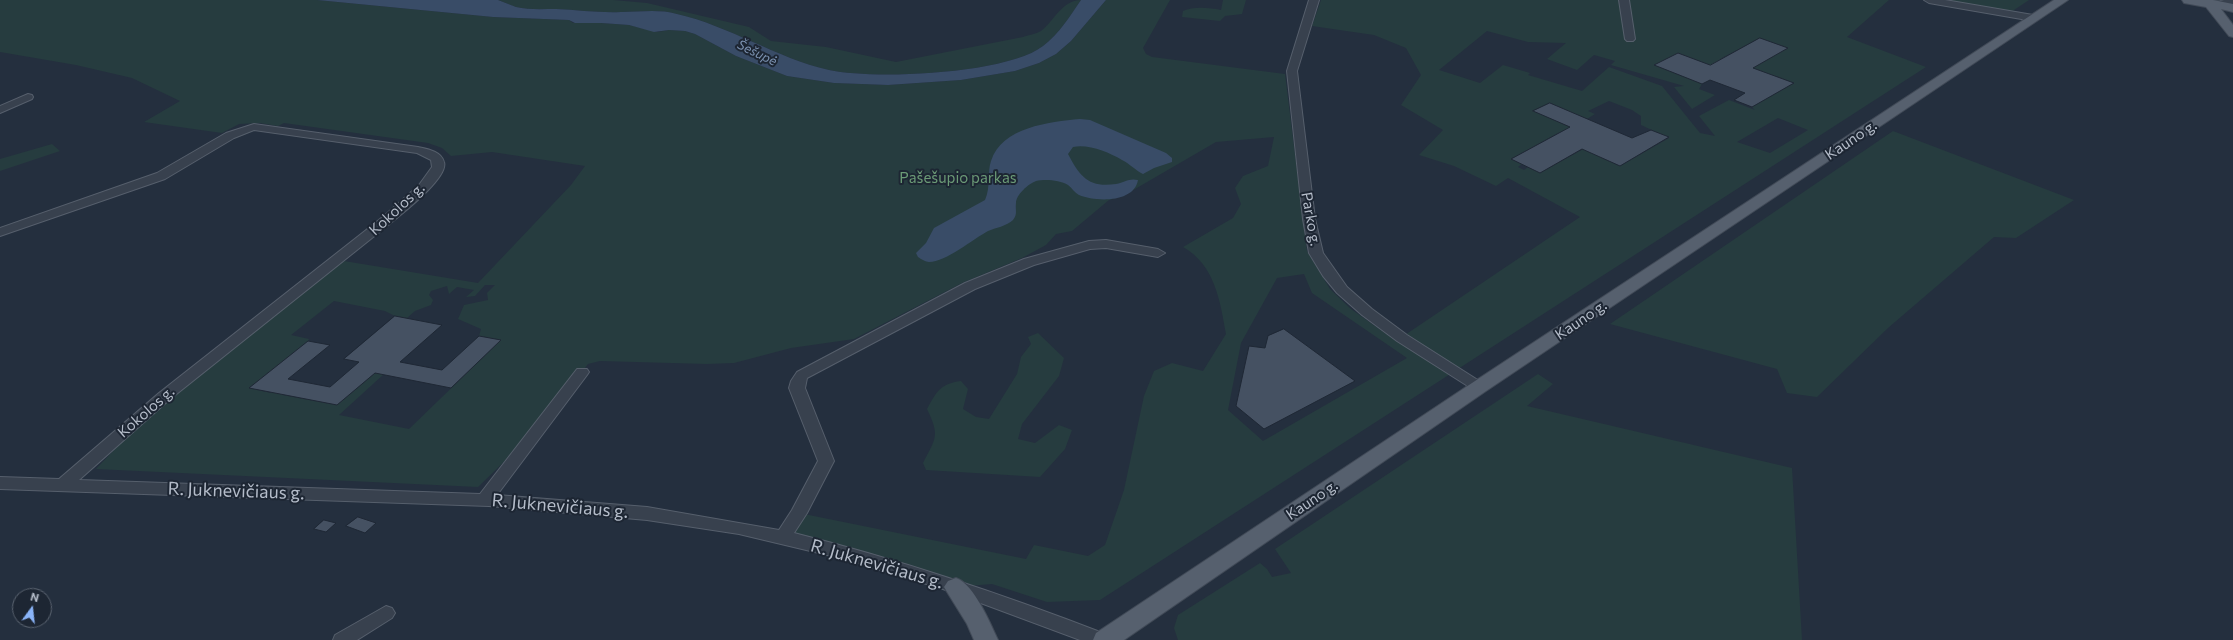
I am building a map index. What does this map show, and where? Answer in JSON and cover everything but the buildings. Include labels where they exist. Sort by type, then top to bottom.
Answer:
[{"type":"main road","name":"Kauno g.","points":[[1105,640],[1479,387],[2060,0]]},
{"type":"main road","points":[[2188,0],[2233,8]]},
{"type":"main road","points":[[2209,3],[2233,33]]},
{"type":"main road","points":[[956,587],[977,620],[986,640]]},
{"type":"street","name":"Parko g.","points":[[1314,0],[1292,70],[1311,235],[1316,253],[1328,273],[1338,285],[1367,312],[1402,338],[1479,387]]},
{"type":"street","points":[[1624,0],[1630,38]]},
{"type":"street","points":[[1929,0],[2033,18]]},
{"type":"street","points":[[2209,3],[2233,1]]},
{"type":"street","points":[[0,110],[28,96]]},
{"type":"street","name":"Kokolos g.","points":[[0,232],[161,176],[177,169],[236,133],[254,127],[418,150],[432,155],[439,162],[438,168],[420,191],[409,201],[327,270],[179,384],[63,486]]},
{"type":"street","points":[[783,537],[799,512],[826,461],[798,388],[798,381],[802,374],[970,286],[1029,262],[1089,246],[1106,244],[1158,253]]},
{"type":"street","points":[[484,500],[582,372]]},
{"type":"street","name":"R. Juknevičiaus g.","points":[[0,483],[484,500],[650,514],[783,537],[886,564],[956,587],[1101,640]]},
{"type":"street","points":[[342,640],[386,613]]},
{"type":"green space","name":"Pašešupio parkas","points":[[0,0],[317,0],[493,17],[569,20],[573,23],[629,25],[658,32],[669,30],[685,31],[695,34],[736,56],[787,76],[834,83],[888,85],[961,80],[1015,71],[1039,63],[1056,54],[1071,41],[1106,0],[1170,0],[1143,48],[1146,54],[1152,57],[1285,74],[1307,251],[1330,289],[1351,309],[1396,341],[1580,217],[1508,178],[1496,186],[1454,166],[1419,155],[1443,130],[1401,105],[1421,75],[1406,48],[1374,35],[1312,26],[1321,0],[1889,0],[1847,37],[1926,67],[1100,600],[1047,602],[992,584],[956,587],[783,537],[799,513],[1026,559],[1034,545],[1088,556],[1105,545],[1124,490],[1144,396],[1154,371],[1172,363],[1203,371],[1226,334],[1218,297],[1209,274],[1194,255],[1183,247],[1233,218],[1241,204],[1235,188],[1243,176],[1268,166],[1274,137],[1216,142],[1123,196],[1109,200],[1072,231],[1056,234],[1046,245],[1022,258],[962,283],[854,339],[791,348],[734,363],[707,364],[600,361],[588,364],[540,427],[478,487],[96,469],[172,389],[373,236],[344,261],[478,283],[571,185],[585,166],[492,152],[451,156],[442,148],[428,143],[284,123],[278,126],[260,123],[239,124],[222,133],[144,122],[180,101],[132,78],[76,65],[0,52]],"holes":[[[1487,31],[1528,42],[1566,43],[1547,59],[1577,70],[1594,55],[1615,61],[1611,65],[1684,86],[1674,87],[1692,109],[1715,95],[1699,89],[1702,84],[1655,65],[1678,53],[1720,69],[1720,59],[1760,38],[1788,48],[1727,71],[1761,84],[1776,76],[1794,83],[1752,107],[1755,110],[1729,100],[1699,116],[1715,136],[1700,133],[1662,86],[1609,67],[1582,91],[1528,75],[1530,73],[1503,65],[1480,83],[1439,70]],[[1609,101],[1632,110],[1641,116],[1641,125],[1669,138],[1620,166],[1602,158],[1612,152],[1587,147],[1540,173],[1528,167],[1524,170],[1518,167],[1522,164],[1511,159],[1558,133],[1579,131],[1534,111],[1550,103],[1587,119],[1595,114],[1588,111]],[[1778,118],[1808,130],[1770,153],[1737,142]],[[1304,274],[1312,293],[1407,358],[1263,441],[1228,410],[1241,343],[1277,278]],[[485,285],[495,285],[487,293],[488,300],[464,305],[458,319],[481,329],[479,336],[501,340],[409,429],[339,415],[384,374],[375,373],[337,405],[283,395],[277,388],[271,393],[249,388],[308,341],[309,339],[291,335],[334,301],[385,311],[395,316],[407,318],[415,311],[431,305],[433,300],[429,295],[431,291],[447,286],[449,294],[457,287],[474,290],[466,297],[475,296]]]},
{"type":"green space","points":[[498,0],[613,0],[647,3],[749,27],[771,41],[826,47],[896,62],[1037,33],[1046,27],[1063,7],[1074,1],[1081,0],[1064,24],[1049,41],[1043,46],[1025,55],[1001,63],[971,69],[907,74],[876,74],[850,73],[809,65],[716,26],[670,12],[605,12],[531,9],[516,7]]},
{"type":"green space","points":[[1223,0],[1246,0],[1242,14],[1225,16],[1220,21],[1182,17],[1183,11],[1192,8],[1221,10]]},
{"type":"green space","points":[[1929,0],[2029,0],[2008,14]]},
{"type":"green space","points":[[1893,131],[2074,200],[2016,238],[1994,237],[1888,328],[1817,397],[1787,393],[1777,369],[1610,324]]},
{"type":"green space","points":[[52,144],[60,151],[0,171],[0,159]]},
{"type":"green space","points":[[1038,333],[1064,358],[1059,376],[1022,424],[1018,439],[1035,443],[1059,425],[1072,430],[1065,449],[1040,477],[926,470],[923,463],[935,437],[934,425],[927,409],[940,389],[948,384],[961,381],[968,389],[963,409],[976,417],[989,419],[1017,374],[1021,357],[1031,344],[1028,337]]},
{"type":"green space","points":[[1538,374],[1553,384],[1527,406],[1792,468],[1802,640],[1178,640],[1174,628],[1178,615],[1260,563],[1267,569],[1272,577],[1291,573],[1275,549]]},
{"type":"water","name":"Šešupė","points":[[317,0],[498,0],[516,7],[531,9],[605,12],[670,12],[716,26],[809,65],[850,73],[907,74],[971,69],[1001,63],[1025,55],[1043,46],[1049,41],[1064,24],[1081,0],[1106,0],[1071,41],[1056,54],[1039,63],[1015,71],[961,80],[888,85],[834,83],[787,76],[736,56],[695,34],[685,31],[669,30],[654,32],[629,25],[575,23],[569,20],[493,17]]},
{"type":"water","points":[[1080,119],[1090,120],[1166,153],[1172,158],[1172,162],[1154,168],[1143,174],[1117,157],[1105,152],[1092,148],[1079,146],[1073,147],[1068,154],[1081,175],[1086,179],[1099,184],[1107,185],[1129,180],[1138,180],[1135,188],[1122,197],[1113,199],[1095,199],[1079,195],[1068,185],[1061,182],[1048,180],[1036,181],[1020,193],[1016,203],[1015,216],[1010,222],[988,231],[959,250],[936,261],[929,262],[918,257],[916,253],[926,243],[934,228],[985,200],[988,190],[991,161],[997,150],[1005,141],[1028,128],[1055,122]]}]
